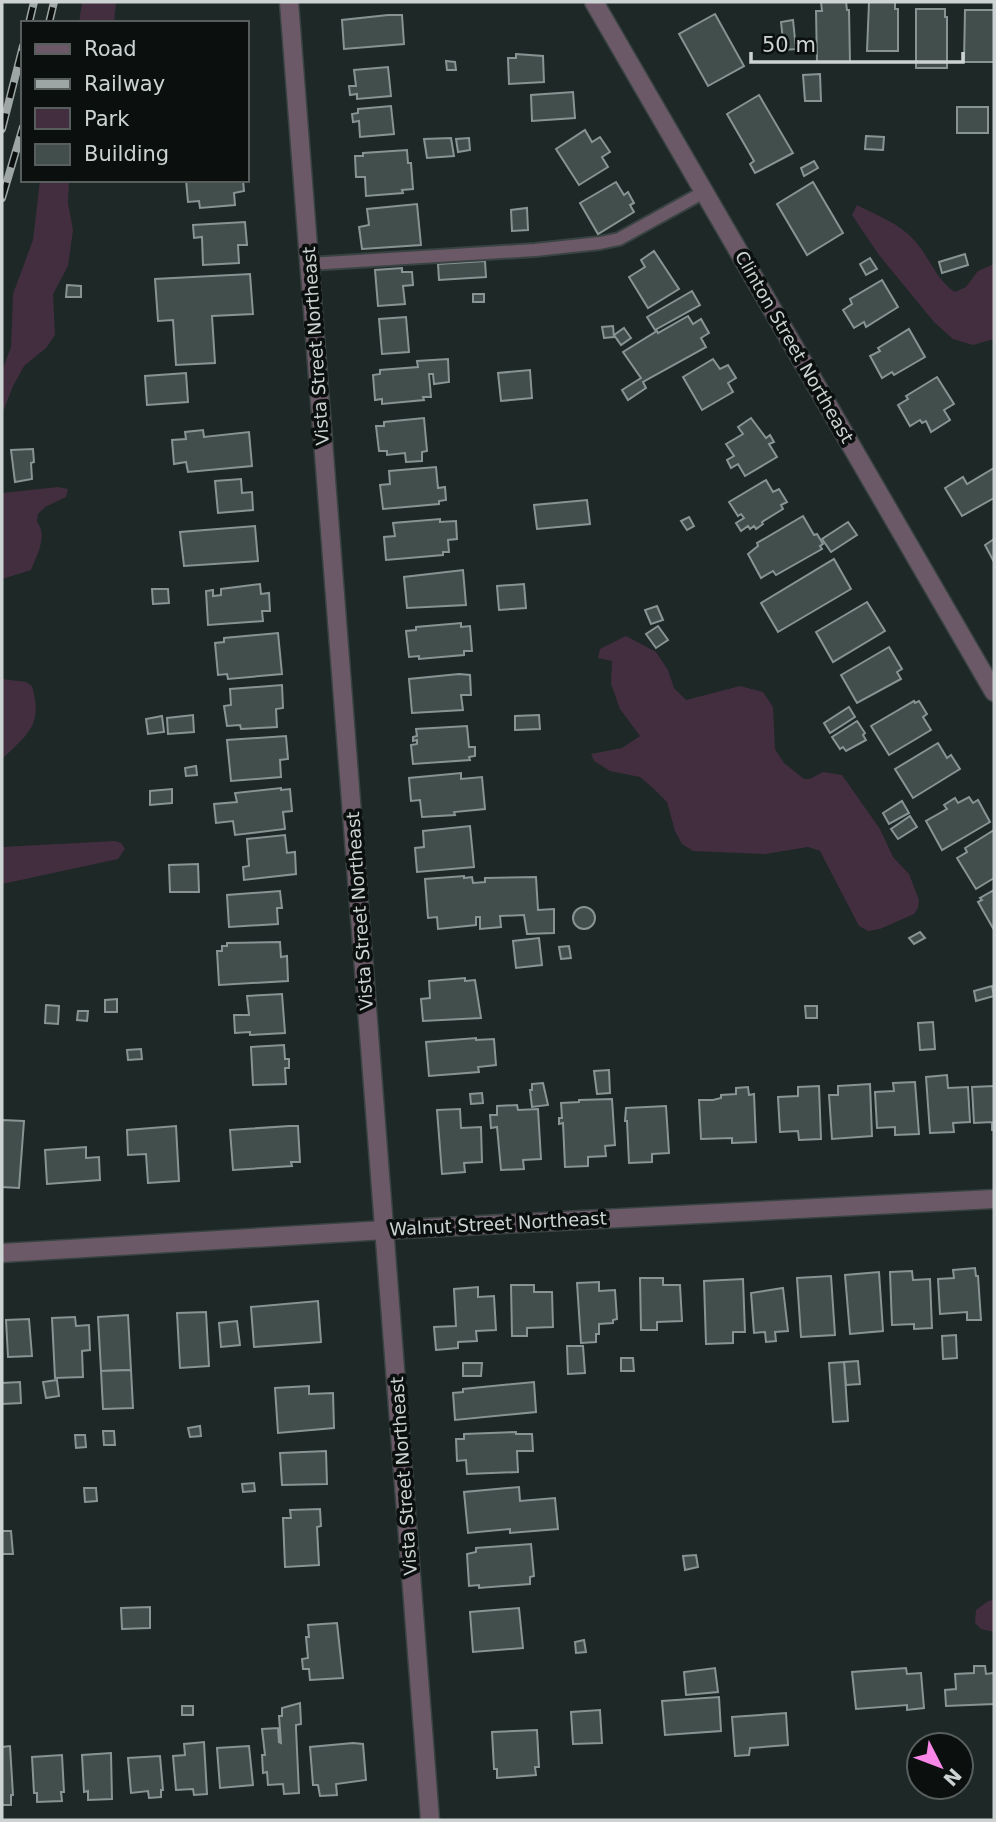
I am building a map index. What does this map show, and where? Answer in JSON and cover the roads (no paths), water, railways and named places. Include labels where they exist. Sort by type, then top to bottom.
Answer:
[{"type":"street","name":"Vista Street Northeast","points":[[289,2],[430,1820]]},
{"type":"street","name":"Clinton Street Northeast","points":[[594,2],[994,692]]},
{"type":"street","name":"Walnut Street Northeast","points":[[2,1253],[384,1230],[994,1199]]},
{"type":"lane","points":[[309,264],[535,250],[600,243],[619,239],[704,192]]},
{"type":"railway","points":[[29,21],[34,2]]},
{"type":"railway","points":[[49,21],[54,2]]},
{"type":"railway","points":[[2,129],[21,54]]},
{"type":"railway","points":[[2,198],[21,134]]}]
